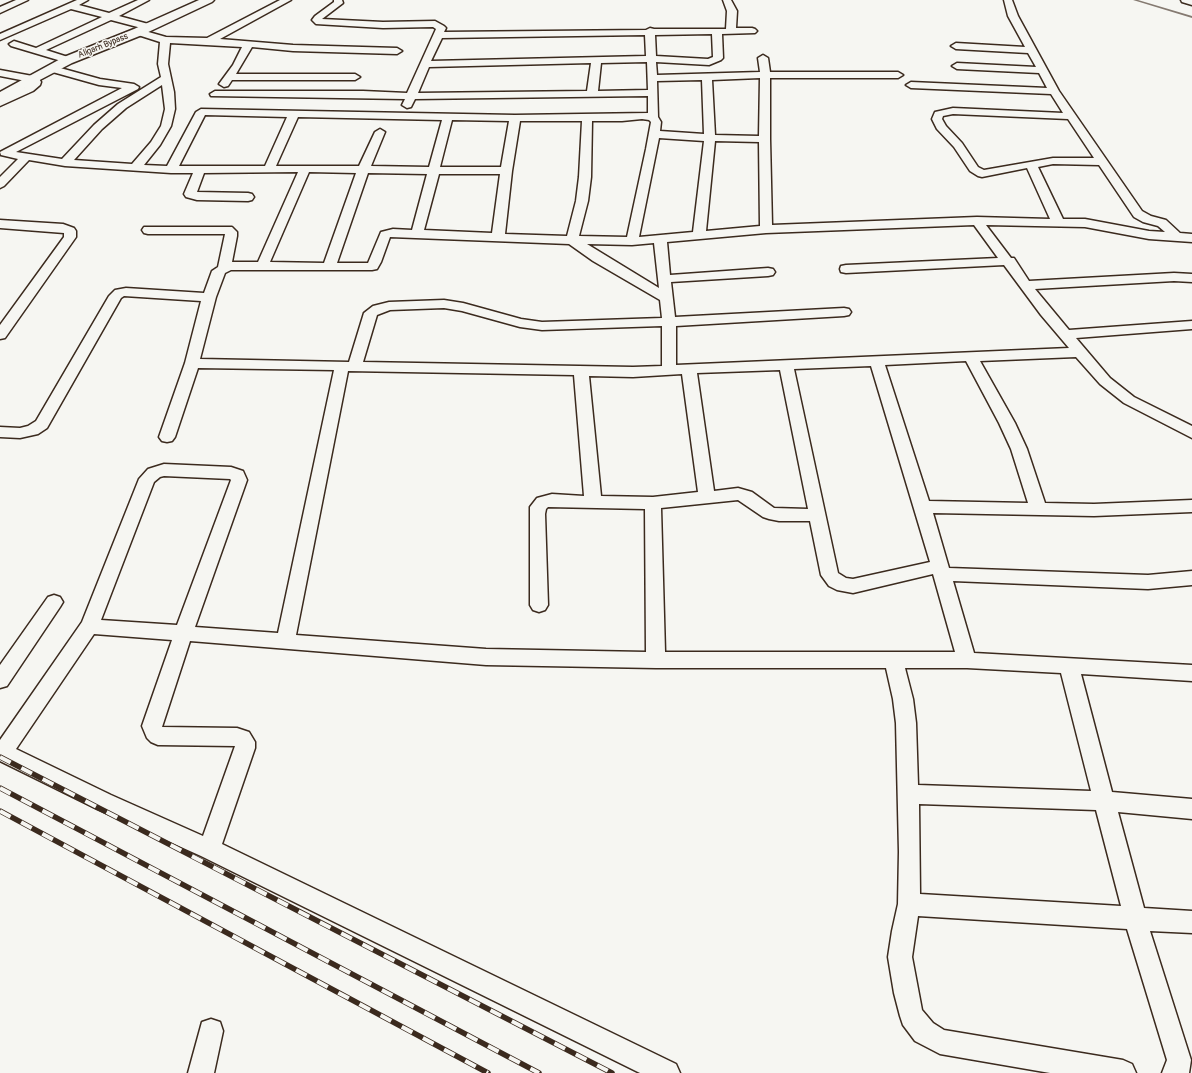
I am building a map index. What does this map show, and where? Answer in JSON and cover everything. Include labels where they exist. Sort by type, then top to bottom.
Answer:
[{"type":"main road","name":"Aligarh Bypass","points":[[0,97],[68,60],[144,30],[208,0]]},
{"type":"street","points":[[0,10],[24,0]]},
{"type":"street","points":[[0,36],[84,0]]},
{"type":"street","points":[[37,51],[145,0]]},
{"type":"street","points":[[209,41],[287,0]]},
{"type":"street","points":[[338,0],[339,3],[318,18],[317,20],[319,22],[383,25],[434,24],[441,28],[401,116]]},
{"type":"street","points":[[727,0],[732,11],[731,31]]},
{"type":"street","points":[[1008,0],[1013,16],[1041,70],[1069,116],[1138,214],[1146,219],[1162,222],[1176,237]]},
{"type":"street","points":[[1185,0],[1192,2]]},
{"type":"street","points":[[71,6],[112,16],[165,40],[397,51]]},
{"type":"street","points":[[438,35],[717,30],[752,31]]},
{"type":"street","points":[[424,64],[596,60],[709,62],[718,58],[717,30]]},
{"type":"street","points":[[632,241],[656,122],[653,117],[650,31]]},
{"type":"street","points":[[136,167],[156,144],[166,126],[170,109],[170,92],[162,64],[165,40]]},
{"type":"street","points":[[14,44],[68,60]]},
{"type":"street","points":[[171,170],[201,112],[230,77],[248,45]]},
{"type":"street","points":[[956,46],[1030,50]]},
{"type":"street","points":[[763,58],[765,75],[764,139],[766,229]]},
{"type":"street","points":[[592,94],[596,60]]},
{"type":"street","points":[[957,66],[1041,70]]},
{"type":"street","points":[[53,69],[99,82],[146,90]]},
{"type":"street","points":[[0,73],[36,82],[35,85],[0,103]]},
{"type":"street","points":[[652,78],[765,75],[898,75]]},
{"type":"street","points":[[230,77],[355,78]]},
{"type":"street","points":[[699,234],[710,138],[707,77]]},
{"type":"street","points":[[65,163],[98,127],[122,106],[166,78]]},
{"type":"street","points":[[0,90],[28,81]]},
{"type":"street","points":[[911,86],[1054,91]]},
{"type":"street","points":[[2,153],[132,87]]},
{"type":"street","points":[[215,94],[327,93],[410,96],[653,93]]},
{"type":"street","points":[[1069,116],[953,110],[939,114],[937,119],[941,127],[958,145],[977,172],[988,174],[1032,164],[1053,162],[1102,162]]},
{"type":"street","points":[[201,112],[515,118],[653,117]]},
{"type":"street","points":[[270,169],[294,114]]},
{"type":"street","points":[[418,235],[448,116]]},
{"type":"street","points":[[498,238],[506,171],[515,118]]},
{"type":"street","points":[[572,240],[582,202],[585,177],[587,118]]},
{"type":"street","points":[[329,267],[364,168],[380,132]]},
{"type":"street","points":[[654,134],[710,138],[764,139]]},
{"type":"street","points":[[2,153],[65,163],[171,170],[364,168],[506,171]]},
{"type":"street","points":[[0,184],[26,157]]},
{"type":"street","points":[[1032,164],[1058,222]]},
{"type":"street","points":[[200,169],[190,194],[197,196],[248,197]]},
{"type":"street","points":[[262,267],[305,169]]},
{"type":"street","points":[[977,221],[1065,335],[1105,381],[1129,400],[1192,433]]},
{"type":"street","points":[[167,437],[192,364],[209,296],[219,271],[229,266],[364,268],[372,266],[375,262],[385,235],[393,233],[498,238],[632,241],[766,229],[977,221],[1058,222],[1085,224],[1149,235],[1192,238]]},
{"type":"street","points":[[0,224],[63,228],[70,231],[70,237],[0,335]]},
{"type":"street","points":[[148,230],[228,230],[231,232],[224,268]]},
{"type":"street","points":[[660,238],[668,322],[668,370]]},
{"type":"street","points":[[572,240],[598,258],[666,298]]},
{"type":"street","points":[[846,269],[1008,261]]},
{"type":"street","points":[[664,279],[768,272]]},
{"type":"street","points":[[1026,285],[1174,277],[1192,278]]},
{"type":"street","points":[[0,432],[20,433],[33,430],[42,424],[116,296],[126,292],[209,296]]},
{"type":"street","points":[[285,642],[348,365],[371,313],[389,306],[444,304],[463,307],[520,323],[542,326],[668,322],[844,312]]},
{"type":"street","points":[[1065,335],[1192,326]]},
{"type":"street","points":[[192,364],[348,365],[581,371],[689,370],[1080,352]]},
{"type":"street","points":[[971,356],[1016,442],[1038,508]]},
{"type":"street","points":[[877,361],[967,660]]},
{"type":"street","points":[[786,365],[830,575],[843,585],[854,586],[941,570],[1148,582],[1192,578]]},
{"type":"street","points":[[689,370],[707,498]]},
{"type":"street","points":[[581,371],[593,502]]},
{"type":"street","points":[[209,849],[245,748],[245,742],[242,738],[237,737],[158,736],[154,732],[152,726],[183,634],[239,480],[237,475],[231,473],[164,470],[154,473],[147,479],[101,599],[89,626],[2,752],[104,802],[209,849],[667,1073]]},
{"type":"street","points":[[539,605],[538,507],[543,502],[552,500],[653,503],[738,494],[746,496],[769,513],[778,515],[817,515]]},
{"type":"street","points":[[653,503],[656,660]]},
{"type":"street","points":[[922,507],[1094,510],[1192,506]]},
{"type":"street","points":[[0,680],[54,602]]},
{"type":"street","points":[[89,626],[486,657],[656,660],[967,660],[1192,673]]},
{"type":"street","points":[[894,660],[903,699],[906,723],[910,852],[909,904],[903,931],[900,957],[906,993],[912,1016],[924,1032],[940,1042],[1123,1073]]},
{"type":"street","points":[[1068,666],[1135,918],[1182,1065]]},
{"type":"street","points":[[908,794],[1104,801],[1192,809]]},
{"type":"street","points":[[909,904],[1192,922]]},
{"type":"street","points":[[201,1073],[211,1031]]},
{"type":"waterway","points":[[1135,0],[1192,17]]},
{"type":"railway","points":[[0,757],[612,1073]]},
{"type":"railway","points":[[0,788],[539,1073]]},
{"type":"railway","points":[[0,811],[488,1073]]}]
